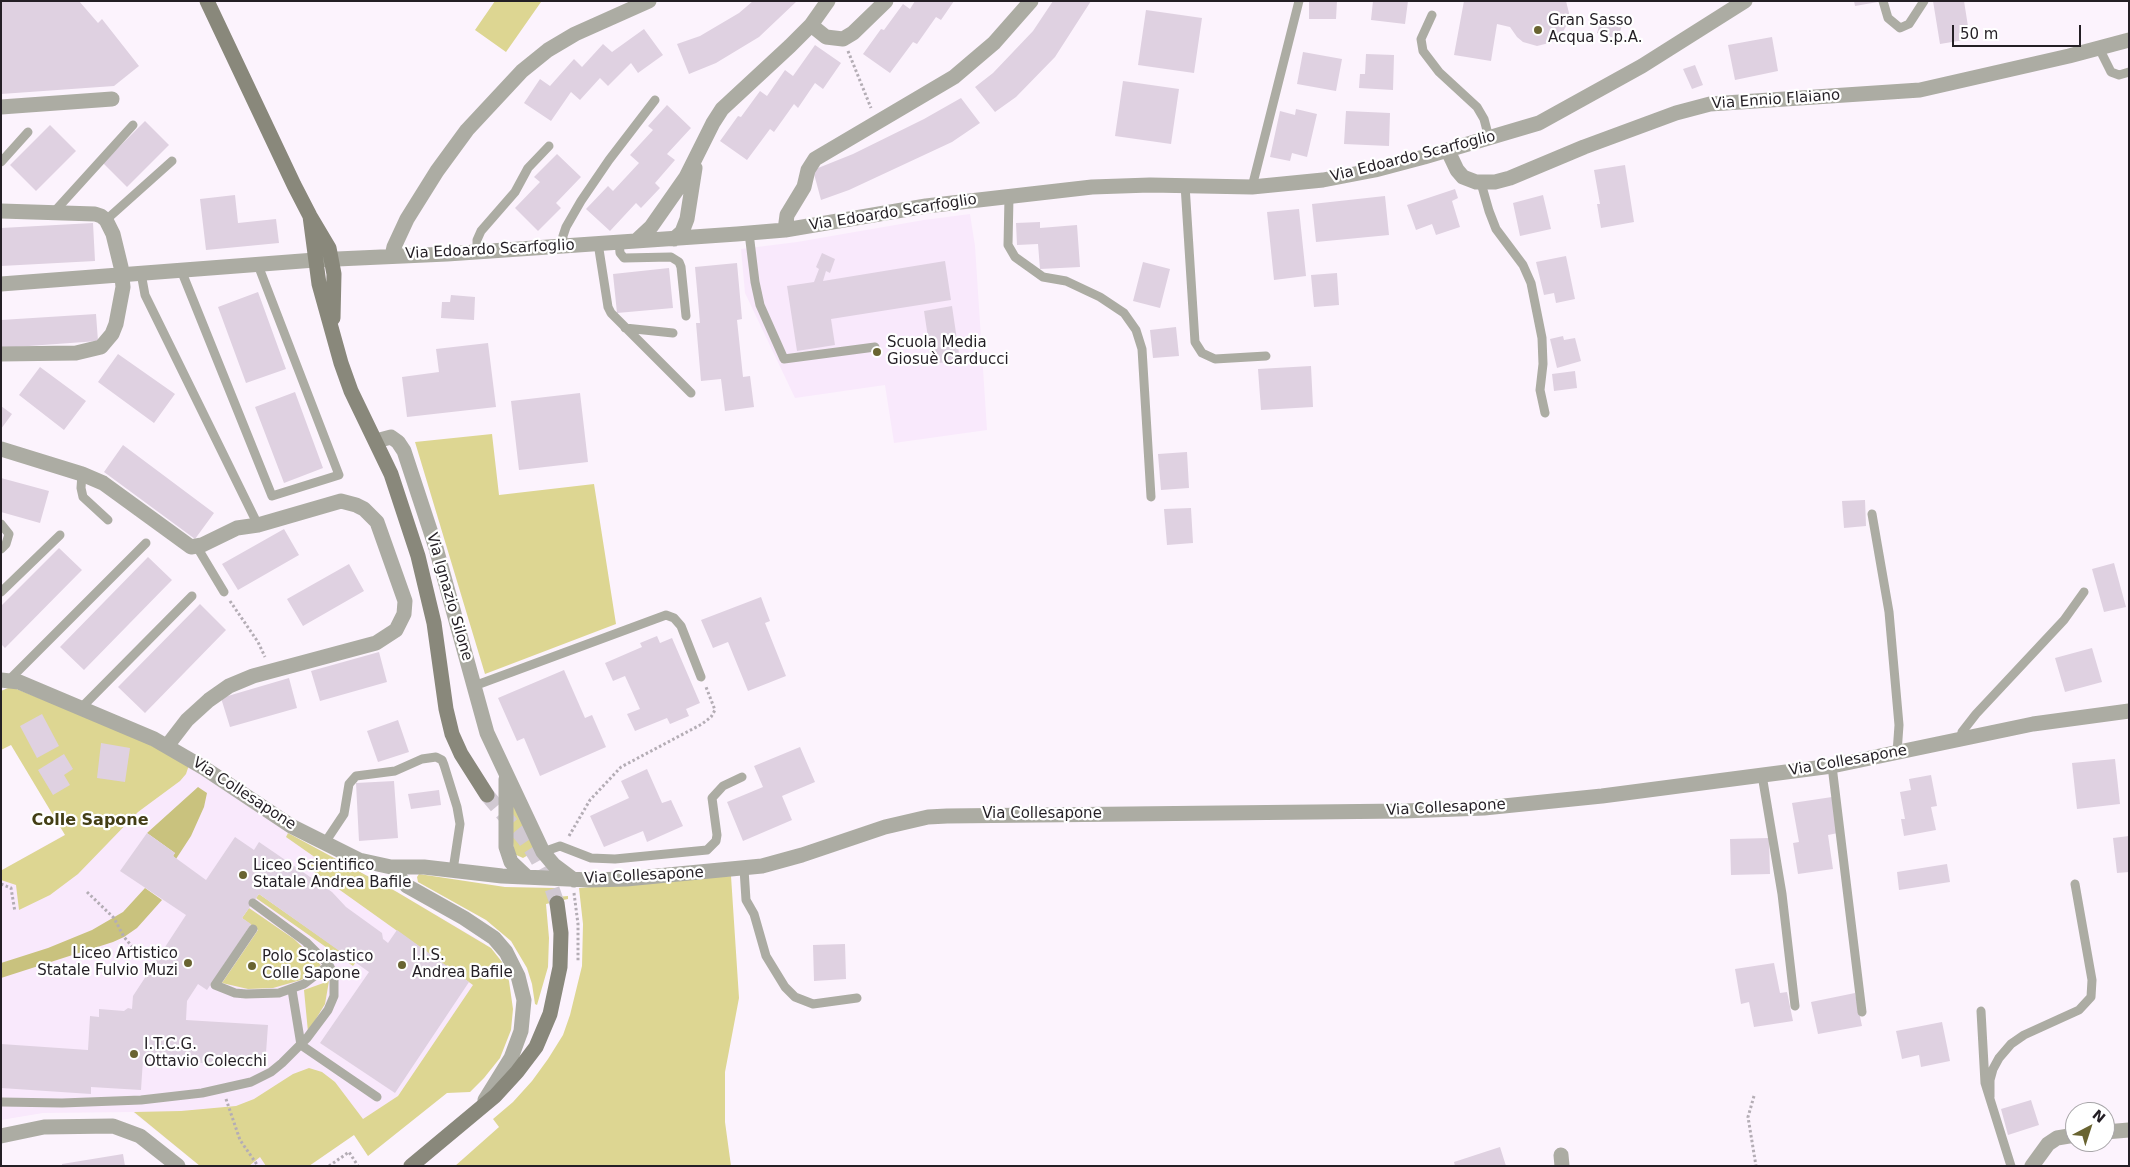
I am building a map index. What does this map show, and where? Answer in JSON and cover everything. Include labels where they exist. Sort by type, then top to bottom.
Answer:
[{"type":"street","points":[[207,1],[310,216],[326,241],[333,259]]},
{"type":"street","points":[[392,256],[396,242],[407,219],[437,170],[467,130],[522,71],[548,50],[576,34],[649,1]]},
{"type":"street","points":[[636,240],[648,231],[697,159],[713,123],[722,109],[811,25],[828,1]]},
{"type":"street","points":[[811,25],[826,37],[835,40],[843,39],[852,34],[886,1]]},
{"type":"street","points":[[785,230],[787,215],[804,187],[812,162],[877,122],[933,91],[967,67],[1003,34],[1031,1]]},
{"type":"street","name":"Via Edoardo Scarfoglio","points":[[1,284],[315,260],[477,252],[636,240],[699,238],[785,230],[926,206],[1092,187],[1185,185],[1252,187],[1340,177],[1448,151],[1527,128],[1552,117],[1642,66],[1745,1]]},
{"type":"street","name":"Via Ennio Flaiano","points":[[1481,183],[1510,178],[1584,147],[1676,114],[1710,104],[1920,90],[2129,40]]},
{"type":"street","points":[[1,107],[112,99]]},
{"type":"street","points":[[1448,151],[1460,174],[1472,182],[1481,183]]},
{"type":"street","points":[[664,209],[658,230],[669,239],[683,229],[688,215],[697,159]]},
{"type":"street","points":[[1,211],[95,214],[106,220],[113,234],[122,275],[122,299],[116,324],[112,334],[101,348],[76,353],[1,354]]},
{"type":"street","points":[[688,215],[691,230],[699,238]]},
{"type":"street","name":"Via Ignazio Silone","points":[[310,216],[321,292],[334,332],[345,377],[376,441],[400,499],[424,580],[435,630],[446,709],[452,734],[465,760],[487,794]]},
{"type":"street","name":"Via Ignazio Silone","points":[[333,259],[334,332]]},
{"type":"street","name":"Via Ignazio Silone","points":[[376,441],[392,437],[405,454],[436,548],[487,733],[542,852]]},
{"type":"street","points":[[1,449],[82,474],[103,483],[186,545],[197,547],[228,532],[340,501],[356,505],[371,515],[381,530],[405,601],[404,614],[399,625],[384,640],[240,681],[218,693],[183,724],[167,746]]},
{"type":"street","name":"Via Collesapone","points":[[5,680],[19,682],[167,746],[204,768],[280,819],[324,844],[360,860],[397,867],[453,870],[493,876],[574,880],[626,880],[744,869],[777,863],[906,821],[947,816],[1404,811],[1484,808],[1832,766],[2034,724],[2129,711]]},
{"type":"street","name":"Via Ignazio Silone","points":[[506,775],[505,836],[508,855]]},
{"type":"street","points":[[508,855],[514,867],[527,877],[538,867],[542,858],[542,852]]},
{"type":"street","points":[[542,852],[554,865],[574,880]]},
{"type":"street","points":[[493,876],[502,870],[508,855]]},
{"type":"street","points":[[397,867],[399,877],[407,886],[464,918],[494,938],[506,952],[518,976],[524,1009],[518,1040],[506,1067],[477,1112]]},
{"type":"street","points":[[411,1166],[477,1112],[508,1083],[526,1061],[541,1037],[548,1020],[560,967],[561,933],[557,903]]},
{"type":"street","points":[[1,1136],[44,1127],[112,1126],[140,1136],[178,1166]]},
{"type":"street","points":[[2115,1131],[2129,1130]]},
{"type":"street","points":[[2032,1166],[2048,1144],[2057,1138],[2065,1137]]},
{"type":"lane","points":[[1252,187],[1299,1]]},
{"type":"lane","points":[[1883,1],[1888,18],[1900,28],[1909,24],[1924,1]]},
{"type":"lane","points":[[1432,15],[1422,35],[1423,51],[1439,72],[1477,107],[1484,120],[1489,138]]},
{"type":"lane","points":[[2099,48],[2110,72],[2116,75],[2129,72]]},
{"type":"lane","points":[[563,246],[563,236],[566,227],[581,201],[609,160],[655,100]]},
{"type":"lane","points":[[54,212],[133,125]]},
{"type":"lane","points":[[1,162],[28,132]]},
{"type":"lane","points":[[477,252],[477,240],[481,231],[515,192],[528,168],[548,146]]},
{"type":"lane","points":[[106,220],[172,161]]},
{"type":"lane","points":[[1481,183],[1496,229],[1523,265],[1531,283],[1542,338],[1543,364],[1540,390],[1545,413]]},
{"type":"lane","points":[[1185,185],[1194,342],[1202,353],[1215,359],[1266,356]]},
{"type":"lane","points":[[1009,196],[1008,245],[1015,257],[1043,277],[1071,283],[1100,297],[1124,313],[1136,330],[1142,349],[1151,497]]},
{"type":"lane","points":[[749,233],[760,305],[784,359],[875,346]]},
{"type":"lane","points":[[619,242],[620,253],[624,258],[671,257],[679,262],[682,267],[686,316]]},
{"type":"lane","points":[[598,243],[608,307],[611,313],[691,393]]},
{"type":"lane","points":[[181,270],[272,496],[339,474],[258,265]]},
{"type":"lane","points":[[141,273],[145,295],[258,525]]},
{"type":"lane","points":[[625,328],[673,333]]},
{"type":"lane","points":[[82,474],[81,488],[83,497],[108,520]]},
{"type":"lane","points":[[1872,514],[1890,612],[1899,725],[1897,753]]},
{"type":"lane","points":[[1,524],[7,530],[9,536],[6,544],[1,549]]},
{"type":"lane","points":[[1,592],[60,535]]},
{"type":"lane","points":[[5,680],[146,543]]},
{"type":"lane","points":[[197,547],[224,592]]},
{"type":"lane","points":[[1961,740],[1964,730],[1976,714],[2064,620],[2084,592]]},
{"type":"lane","points":[[81,708],[192,596]]},
{"type":"lane","points":[[474,686],[666,615],[674,618],[682,626],[701,677]]},
{"type":"lane","points":[[324,844],[344,814],[349,784],[356,776],[395,771],[422,759],[436,757],[442,760],[444,765],[460,824],[453,870]]},
{"type":"lane","points":[[1832,766],[1862,1012]]},
{"type":"lane","points":[[1762,775],[1782,894],[1795,1006]]},
{"type":"lane","points":[[542,852],[554,846],[565,847],[591,858],[615,859],[708,850],[716,841],[717,835],[712,798],[723,786],[742,777]]},
{"type":"lane","points":[[744,869],[746,900],[754,914],[766,956],[785,986],[801,1000],[813,1004],[857,998]]},
{"type":"lane","points":[[1990,1097],[1989,1084],[1993,1069],[2008,1047],[2020,1037],[2079,1010],[2091,997],[2092,980],[2075,884]]},
{"type":"lane","points":[[1,1102],[62,1103],[141,1100],[223,1089],[245,1084],[262,1077],[282,1062],[301,1045],[320,1022],[334,996],[334,975],[328,965],[306,942],[252,903]]},
{"type":"lane","points":[[253,929],[215,985],[235,993],[251,995],[292,990],[312,979],[328,965]]},
{"type":"lane","points":[[292,990],[301,1045],[377,1097]]},
{"type":"lane","points":[[1981,1011],[1984,1074],[2011,1166]]},
{"type":"path","points":[[843,39],[877,122]]},
{"type":"path","points":[[224,592],[258,642],[272,671]]},
{"type":"path","points":[[565,847],[582,810],[612,775],[630,762],[702,724],[713,714],[714,706],[701,677]]},
{"type":"path","points":[[1,884],[11,888],[14,912]]},
{"type":"path","points":[[87,892],[114,918],[124,937],[135,950]]},
{"type":"path","points":[[223,1089],[236,1132],[258,1166]]},
{"type":"path","points":[[1754,1096],[1748,1117],[1756,1166]]},
{"type":"path","points":[[329,1166],[348,1152],[358,1166]]},
{"type":"shaded area","points":[[495,1],[541,2],[506,52],[475,30]]},
{"type":"shaded area","name":"Scuola Media Giosuè Carducci","points":[[970,214],[975,246],[987,430],[894,443],[885,385],[795,398],[745,293],[741,249],[797,242]]},
{"type":"shaded area","points":[[492,434],[499,495],[594,484],[616,624],[485,674],[415,442]]},
{"type":"shaded area","points":[[14,688],[129,734],[189,765],[186,774],[180,781],[138,812],[78,874],[50,895],[19,910],[16,885],[1,880],[2,870],[65,835],[11,745],[1,750],[1,691]]},
{"type":"shaded area","name":"Polo Scolastico Colle Sapone","points":[[190,764],[288,833],[397,892],[484,943],[502,962],[368,1156],[354,1135],[309,1166],[200,1166],[133,1112],[43,1113],[1,1120],[2,870]]},
{"type":"shaded area","points":[[198,787],[207,793],[204,807],[191,836],[176,859],[173,856],[175,853],[147,833]]},
{"type":"shaded area","points":[[516,804],[534,849],[523,858],[514,854],[510,806]]},
{"type":"shaded area","points":[[288,833],[397,892],[491,948],[502,962],[509,981],[513,1009],[511,1030],[500,1058],[470,1092],[447,1093],[368,1156],[354,1135],[309,1166],[266,1166],[260,1157],[249,1166],[200,1166],[134,1112],[181,1111],[236,1106],[254,1099],[293,1074],[309,1068],[322,1072],[335,1082],[363,1119],[398,1096],[473,985],[309,868],[316,858],[286,837]]},
{"type":"shaded area","points":[[419,874],[505,887],[555,888],[556,897],[568,896],[568,899],[546,904],[549,938],[548,967],[537,1005],[535,1004],[527,968],[511,941],[486,920],[418,882],[417,877]]},
{"type":"shaded area","points":[[731,876],[739,998],[725,1072],[725,1122],[731,1166],[455,1166],[499,1127],[493,1119],[513,1102],[532,1081],[563,1035],[582,966],[583,924],[579,888]]},
{"type":"shaded area","points":[[145,888],[162,900],[137,928],[124,937],[1,978],[1,963],[48,948],[92,930],[123,912]]},
{"type":"shaded area","points":[[259,894],[356,962],[353,966],[256,898]]},
{"type":"shaded area","points":[[249,908],[294,939],[321,965],[301,980],[273,988],[248,989],[222,983],[258,930],[242,918]]},
{"type":"shaded area","points":[[329,981],[325,1004],[308,1032],[304,990]]},
{"type":"building","points":[[1,1],[79,1],[98,23],[102,19],[139,66],[114,86],[1,94]]},
{"type":"building","points":[[753,1],[797,1],[759,37],[716,63],[689,74],[677,44],[700,36],[739,13]]},
{"type":"building","points":[[915,1],[954,1],[941,20],[936,17],[917,44],[913,42],[890,73],[863,54],[881,29],[884,30],[903,4],[910,9]]},
{"type":"building","points":[[1053,1],[1091,1],[1055,57],[1016,97],[995,112],[975,87],[993,73],[1033,31]]},
{"type":"building","points":[[1309,1],[1337,1],[1336,19],[1309,19]]},
{"type":"building","points":[[1373,1],[1408,1],[1405,24],[1371,20]]},
{"type":"building","name":"Gran Sasso Acqua S.p.A.","points":[[1464,1],[1566,1],[1569,21],[1560,37],[1553,42],[1537,46],[1523,42],[1510,27],[1497,24],[1491,61],[1454,55]]},
{"type":"building","points":[[1854,1],[1878,1],[1878,2],[1855,6]]},
{"type":"building","points":[[1933,1],[1964,1],[1970,39],[1940,44]]},
{"type":"building","points":[[1146,10],[1202,18],[1194,73],[1138,65]]},
{"type":"building","points":[[1601,19],[1622,25],[1618,39],[1597,33]]},
{"type":"building","points":[[644,29],[663,55],[638,73],[631,63],[608,86],[600,78],[580,100],[571,92],[551,121],[524,103],[540,79],[550,86],[574,59],[582,67],[603,44],[612,52]]},
{"type":"building","points":[[1772,37],[1778,71],[1735,80],[1728,45]]},
{"type":"building","points":[[815,45],[841,63],[823,89],[815,83],[798,108],[794,104],[774,132],[770,129],[747,160],[720,141],[738,116],[741,117],[760,91],[767,96],[785,70],[793,76]]},
{"type":"building","points":[[1303,52],[1342,59],[1336,91],[1297,84]]},
{"type":"building","points":[[1366,54],[1394,55],[1393,90],[1359,88],[1360,74],[1365,74]]},
{"type":"building","points":[[1695,65],[1703,85],[1692,89],[1683,69]]},
{"type":"building","points":[[1123,81],[1179,89],[1171,144],[1115,136]]},
{"type":"building","points":[[961,98],[980,123],[952,142],[849,190],[821,200],[813,170],[853,154],[924,119]]},
{"type":"building","points":[[667,105],[691,128],[667,154],[675,160],[655,183],[660,188],[641,208],[636,203],[610,231],[586,209],[608,186],[613,191],[639,163],[630,155],[653,130],[648,126]]},
{"type":"building","points":[[1296,109],[1317,114],[1307,157],[1292,153],[1290,161],[1270,157],[1280,111],[1295,115]]},
{"type":"building","points":[[1346,111],[1390,113],[1389,146],[1344,144]]},
{"type":"building","points":[[145,121],[169,145],[127,187],[103,163]]},
{"type":"building","points":[[50,125],[76,151],[36,191],[10,165]]},
{"type":"building","points":[[557,154],[581,177],[556,203],[561,208],[538,231],[515,208],[540,182],[534,177]]},
{"type":"building","points":[[1625,165],[1634,222],[1601,228],[1597,204],[1600,204],[1594,170]]},
{"type":"building","points":[[1455,189],[1458,198],[1452,201],[1460,227],[1436,235],[1432,224],[1416,230],[1407,205]]},
{"type":"building","points":[[235,195],[238,223],[276,219],[279,243],[206,250],[200,199]]},
{"type":"building","points":[[1543,195],[1551,229],[1520,236],[1513,203]]},
{"type":"building","points":[[1385,196],[1389,235],[1316,242],[1312,204]]},
{"type":"building","points":[[1299,209],[1306,276],[1274,280],[1267,212]]},
{"type":"building","points":[[1040,222],[1040,228],[1077,225],[1080,267],[1040,269],[1038,244],[1017,245],[1016,223]]},
{"type":"building","points":[[93,223],[95,261],[1,266],[1,228]]},
{"type":"building","points":[[822,253],[835,259],[830,273],[826,271],[823,281],[945,261],[951,300],[831,319],[835,345],[797,351],[787,286],[814,282],[819,269],[816,267]]},
{"type":"building","points":[[1566,256],[1575,299],[1556,303],[1554,293],[1544,295],[1536,262]]},
{"type":"building","points":[[1143,262],[1170,269],[1160,308],[1133,301]]},
{"type":"building","points":[[737,263],[742,319],[737,320],[743,377],[750,376],[754,407],[725,411],[721,379],[701,381],[696,323],[700,323],[695,267]]},
{"type":"building","points":[[669,268],[673,308],[617,313],[613,274]]},
{"type":"building","points":[[1337,273],[1339,305],[1314,307],[1311,275]]},
{"type":"building","points":[[258,292],[286,369],[246,383],[218,307]]},
{"type":"building","points":[[451,295],[475,297],[474,320],[441,318],[442,302],[450,302]]},
{"type":"building","points":[[952,306],[960,360],[932,364],[924,311]]},
{"type":"building","points":[[96,314],[98,341],[1,348],[1,320]]},
{"type":"building","points":[[1176,327],[1179,356],[1153,358],[1150,330]]},
{"type":"building","points":[[1563,336],[1564,340],[1575,338],[1581,361],[1557,368],[1550,339]]},
{"type":"building","points":[[488,343],[496,407],[407,417],[402,377],[439,372],[436,349]]},
{"type":"building","points":[[118,354],[175,394],[154,423],[98,382]]},
{"type":"building","points":[[1311,366],[1313,407],[1261,410],[1258,369]]},
{"type":"building","points":[[40,367],[86,401],[64,430],[19,395]]},
{"type":"building","points":[[1575,371],[1577,388],[1554,391],[1552,374]]},
{"type":"building","points":[[295,392],[323,468],[284,483],[255,407]]},
{"type":"building","points":[[580,393],[588,462],[519,470],[511,401]]},
{"type":"building","points":[[1,406],[12,414],[1,429]]},
{"type":"building","points":[[123,445],[214,513],[195,539],[104,472]]},
{"type":"building","points":[[1187,452],[1189,488],[1161,490],[1158,454]]},
{"type":"building","points":[[1,478],[49,491],[40,523],[1,512]]},
{"type":"building","points":[[1865,500],[1866,526],[1844,528],[1842,501]]},
{"type":"building","points":[[1191,508],[1193,543],[1167,545],[1164,509]]},
{"type":"building","points":[[284,529],[299,555],[238,590],[222,564]]},
{"type":"building","points":[[59,548],[82,570],[5,648],[1,644],[1,606]]},
{"type":"building","points":[[148,557],[172,580],[84,670],[60,647]]},
{"type":"building","points":[[2114,563],[2126,607],[2104,612],[2092,569]]},
{"type":"building","points":[[349,564],[364,591],[303,626],[287,599]]},
{"type":"building","points":[[761,597],[770,621],[765,623],[786,676],[748,691],[728,642],[713,648],[701,620]]},
{"type":"building","points":[[200,604],[226,630],[145,713],[118,687]]},
{"type":"building","points":[[657,636],[660,643],[672,638],[700,703],[686,709],[689,716],[670,724],[667,718],[635,731],[627,714],[640,709],[625,676],[613,681],[605,663],[642,647],[640,643]]},
{"type":"building","points":[[2092,648],[2102,682],[2065,692],[2055,658]]},
{"type":"building","points":[[379,652],[387,682],[320,701],[311,671]]},
{"type":"building","points":[[564,670],[585,718],[592,715],[606,747],[540,776],[524,738],[517,741],[498,698]]},
{"type":"building","points":[[289,678],[297,708],[230,727],[221,698]]},
{"type":"building","points":[[42,714],[59,746],[37,758],[20,726]]},
{"type":"building","points":[[398,720],[409,752],[378,762],[367,731]]},
{"type":"building","points":[[101,743],[130,748],[125,782],[97,778]]},
{"type":"building","points":[[800,747],[815,782],[782,796],[792,820],[743,841],[727,802],[763,787],[754,766]]},
{"type":"building","points":[[64,754],[73,769],[64,775],[70,785],[53,795],[38,770]]},
{"type":"building","points":[[2115,759],[2120,804],[2077,809],[2072,763]]},
{"type":"building","points":[[647,769],[662,803],[671,800],[683,826],[647,842],[643,831],[604,847],[590,816],[629,798],[621,781]]},
{"type":"building","points":[[1931,775],[1937,806],[1931,807],[1936,830],[1904,836],[1901,819],[1905,819],[1900,792],[1911,790],[1909,779]]},
{"type":"building","points":[[394,781],[398,838],[359,841],[356,783]]},
{"type":"building","points":[[439,790],[441,805],[411,809],[408,794]]},
{"type":"building","points":[[1832,797],[1838,833],[1828,835],[1833,869],[1798,874],[1793,843],[1799,842],[1792,803]]},
{"type":"building","name":"I.I.S. Andrea Bafile","points":[[147,833],[175,853],[173,856],[206,880],[235,837],[254,850],[259,842],[332,892],[346,907],[382,933],[383,939],[388,943],[397,930],[469,982],[395,1093],[320,1043],[369,972],[259,894],[242,918],[251,924],[207,990],[198,984],[187,1001],[186,1020],[268,1025],[265,1067],[143,1059],[141,1090],[91,1087],[91,1094],[1,1088],[1,1044],[88,1050],[90,1016],[99,1017],[99,1009],[124,1011],[128,1008],[132,1009],[133,996],[186,915],[120,871]]},
{"type":"building","points":[[2129,836],[2129,872],[2117,873],[2113,838]]},
{"type":"building","points":[[1769,838],[1770,874],[1731,875],[1730,839]]},
{"type":"building","points":[[1947,864],[1950,882],[1899,890],[1897,872]]},
{"type":"building","points":[[845,944],[846,979],[814,981],[813,945]]},
{"type":"building","points":[[1774,963],[1780,993],[1787,992],[1793,1021],[1754,1027],[1749,1002],[1741,1004],[1735,969]]},
{"type":"building","points":[[1855,993],[1862,1026],[1818,1034],[1811,1002]]},
{"type":"building","points":[[1942,1022],[1950,1061],[1921,1067],[1919,1055],[1902,1059],[1896,1031]]},
{"type":"building","points":[[2031,1100],[2039,1125],[2008,1135],[2001,1109]]},
{"type":"building","points":[[1500,1147],[1506,1166],[1455,1166],[1454,1162]]},
{"type":"building","points":[[123,1154],[125,1166],[62,1166],[62,1164]]},
{"type":"tunnel","points":[[487,795],[525,840],[535,855],[549,880],[557,903]]},
{"type":"place","name":"Gran Sasso Acqua S.p.A.","points":[[1538,30]]},
{"type":"place","name":"Scuola Media Giosuè Carducci","points":[[877,352]]},
{"type":"place","name":"Liceo Scientifico Statale Andrea Bafile","points":[[243,875]]},
{"type":"place","name":"Liceo Artistico Statale Fulvio Muzi","points":[[188,963]]},
{"type":"place","name":"I.I.S. Andrea Bafile","points":[[402,965]]},
{"type":"place","name":"Polo Scolastico Colle Sapone","points":[[252,966]]},
{"type":"place","name":"I.T.C.G. Ottavio Colecchi","points":[[134,1054]]},
{"type":"district","name":"Colle Sapone","points":[[90,821]]}]
